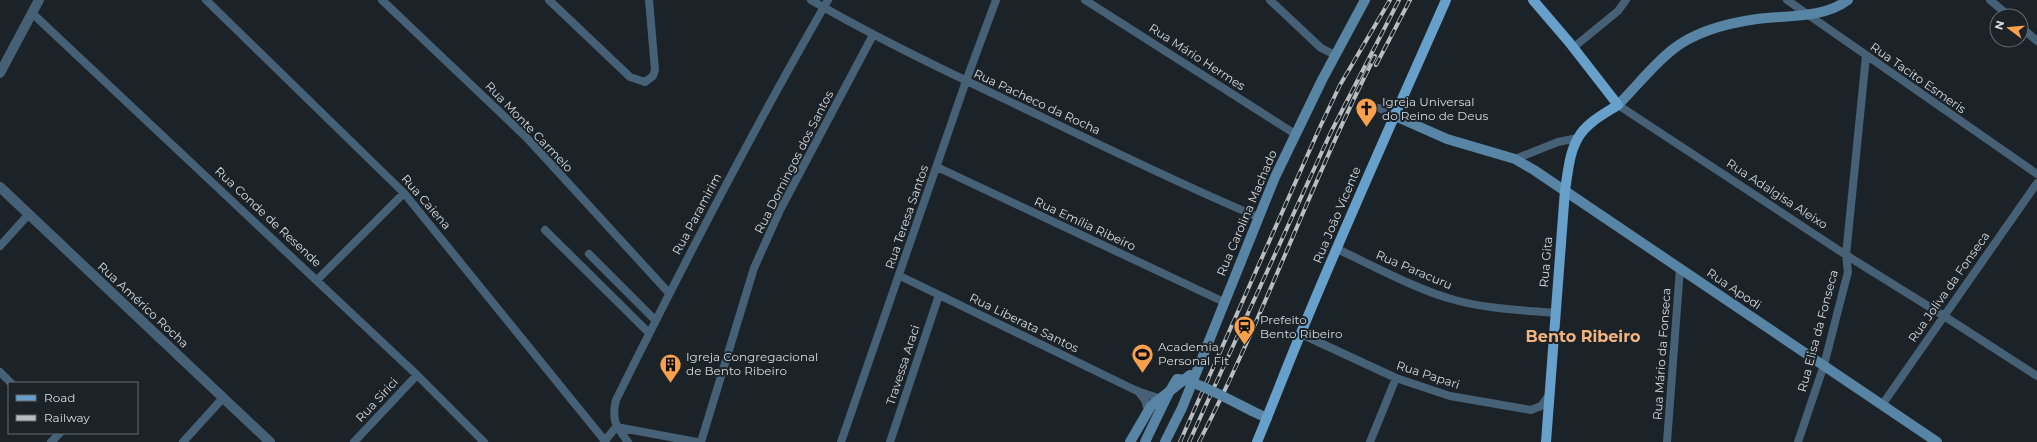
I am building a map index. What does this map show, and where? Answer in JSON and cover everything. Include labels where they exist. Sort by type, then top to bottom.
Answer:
[{"type":"main road","name":"Rua Carolina Machado","points":[[1165,442],[1182,408],[1258,217],[1295,134],[1365,0]]},
{"type":"main road","name":"Rua João Vicente","points":[[1257,442],[1300,334],[1446,0]]},
{"type":"main road","name":"Rua Adalgisa Aleixo","points":[[1533,0],[1574,48],[1618,104]]},
{"type":"main road","points":[[1618,104],[1672,50],[1689,39],[1722,27],[1757,19],[1827,11],[1848,0]]},
{"type":"main road","name":"Rua Gita","points":[[1546,442],[1565,190],[1573,152],[1578,138],[1588,126],[1618,104]]},
{"type":"main road","name":"Rua Apodi","points":[[1395,116],[1447,139],[1515,159],[1565,190],[1937,442]]},
{"type":"main road","points":[[1130,442],[1148,410],[1186,379],[1198,366]]},
{"type":"main road","points":[[1145,442],[1161,412],[1174,382],[1177,379],[1182,379],[1201,387],[1267,418]]},
{"type":"street","name":"Rua Caiena","points":[[206,0],[404,193],[482,287],[605,441]]},
{"type":"street","name":"Rua Monte Carmelo","points":[[382,0],[526,138],[669,293]]},
{"type":"street","points":[[549,0],[630,77],[645,82],[653,76],[655,65],[649,0]]},
{"type":"street","name":"Rua Pacheco da Rocha","points":[[811,0],[825,4],[873,35],[966,81],[1199,192],[1258,217]]},
{"type":"street","name":"Rua Teresa Santos","points":[[842,442],[966,81],[996,0]]},
{"type":"street","name":"Rua Mário Hermes","points":[[1085,0],[1295,134]]},
{"type":"street","points":[[1270,0],[1321,48],[1335,55]]},
{"type":"street","points":[[1574,48],[1618,11],[1626,0]]},
{"type":"street","name":"Rua Tacito Esmeris","points":[[1787,0],[2037,174]]},
{"type":"street","points":[[1990,0],[2000,8]]},
{"type":"street","name":"Rua Paramirim","points":[[616,427],[613,411],[616,400],[655,320],[769,105],[825,4]]},
{"type":"street","points":[[0,73],[35,5]]},
{"type":"street","name":"Rua Conde de Resende","points":[[35,5],[317,280],[417,375],[484,442]]},
{"type":"street","points":[[2029,34],[2037,41]]},
{"type":"street","name":"Rua Domingos dos Santos","points":[[701,442],[754,268],[780,210],[873,35]]},
{"type":"street","name":"Rua Elisa da Fonseca","points":[[1798,442],[1824,365],[1848,272],[1846,255],[1866,56]]},
{"type":"street","name":"Rua Adalgisa Aleixo","points":[[1618,104],[1846,255],[2037,376]]},
{"type":"street","points":[[1378,108],[1395,116]]},
{"type":"street","points":[[1515,159],[1558,142],[1578,138]]},
{"type":"street","name":"Rua Emília Ribeiro","points":[[937,168],[1224,302]]},
{"type":"street","name":"Rua Joliva da Fonseca","points":[[1882,405],[2037,183]]},
{"type":"street","name":"Rua Américo Rocha","points":[[0,186],[28,215],[270,442]]},
{"type":"street","points":[[317,280],[404,193]]},
{"type":"street","points":[[0,246],[28,215]]},
{"type":"street","points":[[546,230],[649,334]]},
{"type":"street","name":"Rua Paracuru","points":[[1338,249],[1436,294],[1454,300],[1476,305],[1555,313]]},
{"type":"street","points":[[589,254],[655,320]]},
{"type":"street","name":"Rua Mário da Fonseca","points":[[1667,442],[1680,268]]},
{"type":"street","name":"Rua Liberata Santos","points":[[900,276],[1138,391],[1161,399]]},
{"type":"street","name":"Travessa Araci","points":[[890,442],[939,295]]},
{"type":"street","name":"Rua Papari","points":[[1300,334],[1396,378],[1450,396],[1531,410],[1541,406],[1549,395]]},
{"type":"street","points":[[0,372],[10,382]]},
{"type":"street","name":"Rua Sirici","points":[[354,442],[417,375]]},
{"type":"street","points":[[1370,442],[1396,378]]},
{"type":"street","points":[[1138,391],[1145,400],[1148,410]]},
{"type":"street","points":[[183,442],[223,398]]},
{"type":"street","points":[[605,441],[616,427]]},
{"type":"street","points":[[616,427],[628,442]]},
{"type":"street","points":[[616,427],[697,442]]},
{"type":"street","points":[[52,442],[59,434]]},
{"type":"railway","points":[[1180,442],[1320,127],[1340,85],[1390,0]]},
{"type":"railway","points":[[1189,442],[1331,132],[1399,0]]},
{"type":"railway","points":[[1376,65],[1410,0]]},
{"type":"railway","points":[[1199,442],[1245,347],[1330,152],[1375,56]]},
{"type":"place","name":"Igreja Universal do Reino de Deus","points":[[1367,128]]},
{"type":"place","name":"Prefeito Bento Ribeiro","points":[[1245,346]]},
{"type":"place","name":"Academia Personal Fit","points":[[1142,374]]},
{"type":"place","name":"Igreja Congregacional de Bento Ribeiro","points":[[670,384]]},
{"type":"district","name":"Bento Ribeiro","points":[[1583,336]]}]
